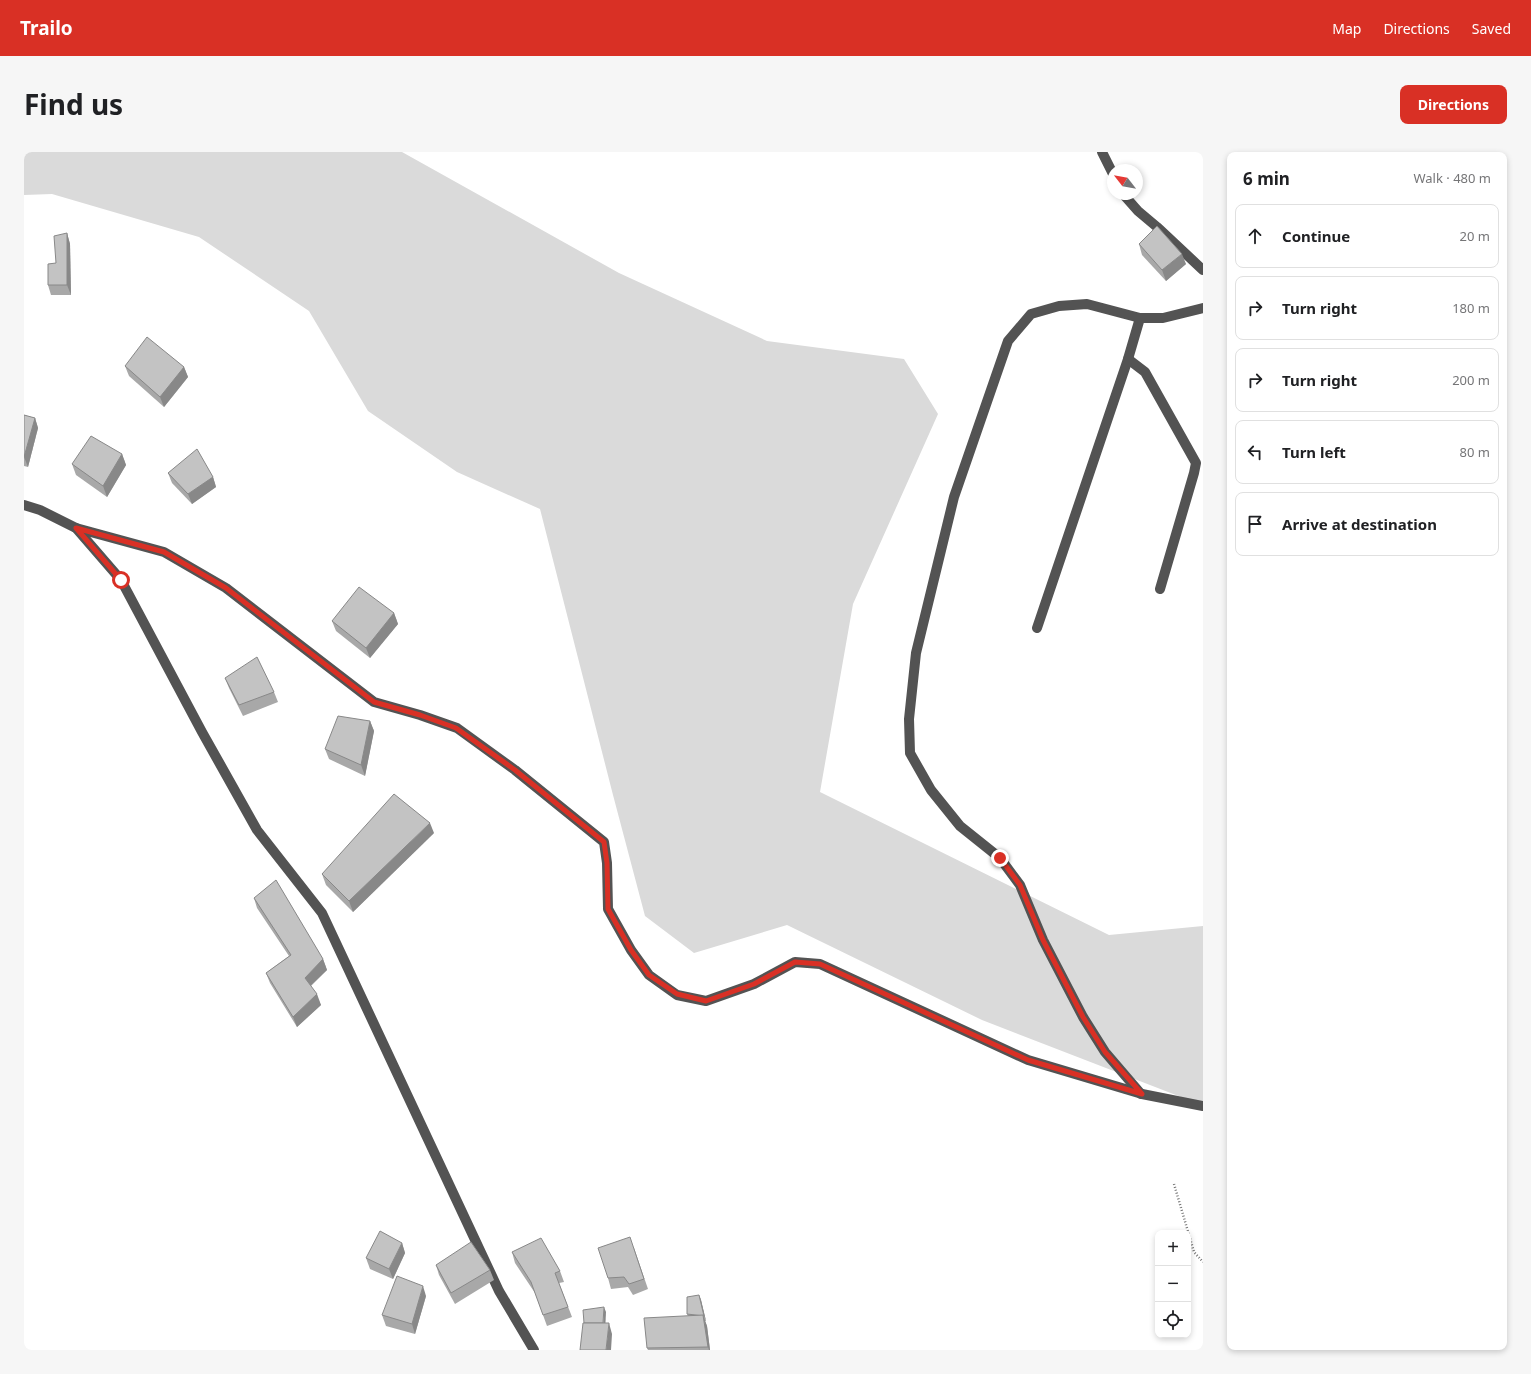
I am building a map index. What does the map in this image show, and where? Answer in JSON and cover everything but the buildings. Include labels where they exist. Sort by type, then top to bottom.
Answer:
[{"type":"street","points":[[1102,152],[1108,164]]},
{"type":"street","points":[[1128,200],[1138,211],[1203,270]]},
{"type":"street","points":[[1142,1094],[1105,1052],[1083,1017],[1043,940],[1020,885],[1000,858],[960,826],[931,790],[910,753],[909,719],[916,653],[954,497],[1008,341],[1030,314],[1059,306],[1087,304],[1140,318],[1162,318],[1203,308]]},
{"type":"street","points":[[1037,628],[1128,358],[1140,318]]},
{"type":"street","points":[[1128,358],[1145,372],[1196,463],[1198,474],[1160,589]]},
{"type":"street","points":[[24,505],[40,510],[76,528],[164,552],[226,588],[374,702],[420,715],[456,728],[515,770],[604,842],[607,863],[608,909],[631,950],[649,975],[677,994],[706,1001],[754,984],[795,962],[820,964],[1028,1060],[1142,1094],[1203,1106]]},
{"type":"street","points":[[76,528],[121,580],[202,732],[257,830],[322,913],[499,1291],[534,1350]]},
{"type":"path","points":[[1174,1184],[1194,1252],[1203,1262]]},
{"type":"shaded area","points":[[24,152],[402,152],[619,273],[767,341],[904,359],[938,414],[853,604],[820,792],[1109,935],[1203,926],[1203,1103],[1194,1102],[982,1020],[787,925],[694,953],[645,916],[540,509],[457,472],[368,411],[309,311],[199,237],[52,194],[24,195]]},
{"type":"route","points":[[121,580],[76,528],[164,552],[226,588],[374,702],[420,715],[456,728],[515,770],[581,825],[604,842],[607,863],[608,909],[631,950],[649,975],[677,994],[706,1001],[754,984],[795,962],[820,964],[1028,1060],[1142,1094],[1105,1052],[1083,1017],[1043,940],[1020,885],[1000,858]]}]
